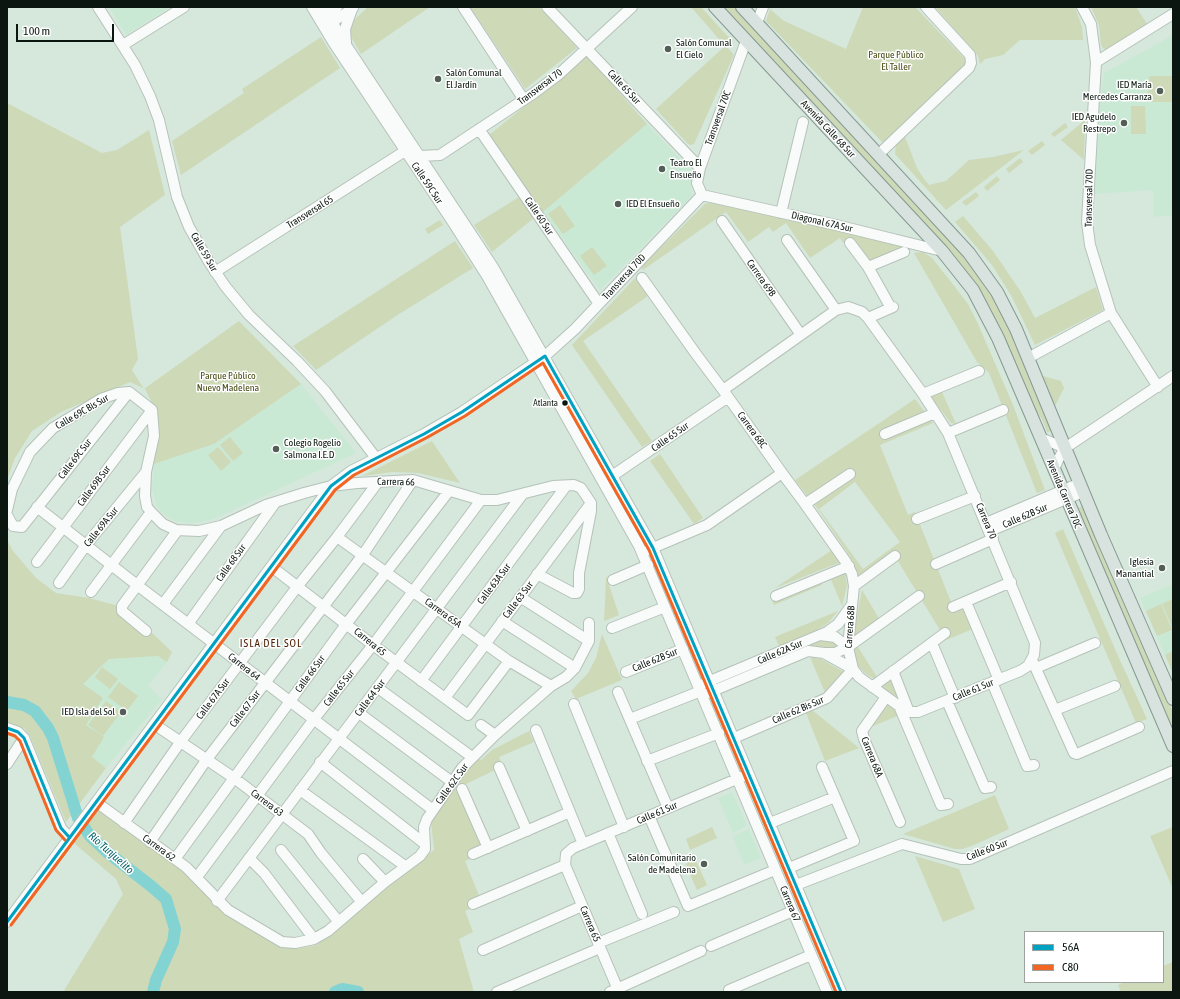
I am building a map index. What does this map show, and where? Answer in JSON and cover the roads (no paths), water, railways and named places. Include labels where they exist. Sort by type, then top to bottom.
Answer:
[{"type":"main road","name":"Avenida Calle 68 Sur","points":[[715,7],[942,251]]},
{"type":"main road","name":"Avenida Calle 68 Sur","points":[[742,7],[943,224]]},
{"type":"main road","name":"Avenida Carrera 70C","points":[[943,224],[980,266],[998,292],[1028,358],[1081,488],[1173,699]]},
{"type":"main road","name":"Avenida Carrera 70C","points":[[942,251],[966,279],[990,319],[1064,495],[1173,746]]},
{"type":"street","name":"Calle 59 Sur","points":[[98,7],[123,45],[143,81],[158,120],[171,178],[182,210],[196,240],[215,272],[249,315],[321,387],[376,458]]},
{"type":"street","points":[[123,45],[184,7]]},
{"type":"street","name":"Calle 59C Sur","points":[[312,7],[325,18],[346,46],[420,156],[493,267],[545,356]]},
{"type":"street","points":[[325,18],[337,7]]},
{"type":"street","points":[[463,7],[524,100]]},
{"type":"street","name":"Calle 65 Sur","points":[[547,7],[700,168]]},
{"type":"street","name":"Transversal 70","points":[[440,155],[547,84],[632,7]]},
{"type":"street","points":[[757,23],[763,7]]},
{"type":"street","points":[[879,154],[969,68],[971,63],[970,55],[926,7]]},
{"type":"street","name":"Transversal 70D","points":[[1082,7],[1091,24],[1096,62],[1087,222],[1090,245],[1111,313],[1158,387]]},
{"type":"street","points":[[325,18],[354,8]]},
{"type":"street","points":[[346,46],[345,29],[354,8]]},
{"type":"street","points":[[1096,62],[1173,14]]},
{"type":"street","name":"Calle 59C Sur","points":[[325,18],[405,151],[467,244],[536,363]]},
{"type":"street","name":"Transversal 70C","points":[[702,195],[697,183],[700,168],[746,41]]},
{"type":"street","points":[[781,213],[803,122]]},
{"type":"street","name":"Calle 60 Sur","points":[[479,129],[599,304]]},
{"type":"street","name":"Transversal 65","points":[[215,272],[405,151]]},
{"type":"street","points":[[420,156],[440,155],[432,174]]},
{"type":"street","name":"Transversal 70D","points":[[331,486],[346,474],[418,437],[462,412],[545,356],[599,304],[702,195]]},
{"type":"street","name":"Diagonal 67A Sur","points":[[702,195],[942,251]]},
{"type":"street","name":"Carrera 69B","points":[[722,222],[801,335]]},
{"type":"street","points":[[787,240],[836,310]]},
{"type":"street","points":[[850,243],[868,267],[892,308],[868,318]]},
{"type":"street","points":[[868,267],[904,252]]},
{"type":"street","name":"Carrera 68C","points":[[642,278],[849,566],[854,586]]},
{"type":"street","name":"Calle 65 Sur","points":[[612,476],[836,310],[853,308]]},
{"type":"street","name":"Carrera 70","points":[[853,308],[868,318],[923,394],[948,433],[990,531],[1035,643],[1034,664],[1072,750],[1077,754],[1139,727]]},
{"type":"street","points":[[1028,358],[1111,313]]},
{"type":"street","name":"Carrera 67","points":[[545,356],[653,548],[841,992]]},
{"type":"street","name":"Carrera 67","points":[[536,363],[648,565],[827,992]]},
{"type":"street","points":[[923,394],[979,371]]},
{"type":"street","points":[[1054,470],[1065,448],[1173,376]]},
{"type":"street","points":[[129,392],[152,410],[154,436],[146,472],[145,496],[147,506],[151,512],[163,524],[177,531],[199,532],[221,526]]},
{"type":"street","name":"Calle 69C Sur","points":[[7,515],[13,526],[22,527],[129,392]]},
{"type":"street","name":"Calle 69C Bis Sur","points":[[7,510],[12,489],[30,452],[41,439],[53,428],[101,399],[118,393],[129,392]]},
{"type":"street","name":"Calle 69B Sur","points":[[37,562],[152,410]]},
{"type":"street","points":[[948,433],[1003,410]]},
{"type":"street","points":[[885,434],[935,413]]},
{"type":"street","points":[[1041,438],[1065,448]]},
{"type":"street","name":"Calle 69A Sur","points":[[59,583],[86,546],[146,472]]},
{"type":"street","points":[[642,553],[707,525],[782,473]]},
{"type":"street","points":[[805,504],[850,474]]},
{"type":"street","name":"Carrera 66","points":[[221,526],[247,513],[331,486],[378,482],[413,480],[481,500],[497,500],[522,495],[553,486],[574,485],[581,488],[591,503]]},
{"type":"street","name":"Calle 67 Sur","points":[[150,842],[206,760],[362,556],[413,480]]},
{"type":"street","name":"Calle 67A Sur","points":[[124,823],[181,741],[296,586],[337,537],[378,482]]},
{"type":"street","points":[[7,922],[331,486]]},
{"type":"street","name":"Calle 63A Sur","points":[[421,681],[566,486]]},
{"type":"street","name":"Calle 62B Sur","points":[[936,564],[990,531],[1081,488]]},
{"type":"street","name":"Calle 66 Sur","points":[[175,859],[347,623],[449,491]]},
{"type":"street","name":"Calle 64 Sur","points":[[217,901],[522,495]]},
{"type":"street","points":[[917,519],[975,496]]},
{"type":"street","name":"Calle 65 Sur","points":[[197,877],[314,719],[373,645],[481,500]]},
{"type":"street","name":"Calle 68 Sur","points":[[188,624],[275,503]]},
{"type":"street","points":[[537,574],[573,593],[577,593],[579,589],[579,573],[589,525],[591,503]]},
{"type":"street","name":"Calle 63 Sur","points":[[445,698],[591,503]]},
{"type":"street","name":"Carrera 64","points":[[37,508],[433,810]]},
{"type":"street","points":[[91,592],[151,512]]},
{"type":"street","points":[[162,604],[221,526]]},
{"type":"street","points":[[146,631],[122,611],[122,606],[177,531]]},
{"type":"street","name":"Carrera 65A","points":[[337,537],[509,661],[551,686]]},
{"type":"street","points":[[854,586],[895,556]]},
{"type":"street","points":[[613,580],[648,565]]},
{"type":"street","points":[[776,596],[849,566]]},
{"type":"street","name":"Carrera 65","points":[[272,567],[347,623],[373,645],[468,715],[509,661]]},
{"type":"street","points":[[953,607],[1011,582]]},
{"type":"street","name":"Carrera 68B","points":[[853,669],[848,647],[854,586]]},
{"type":"street","points":[[824,653],[836,653],[848,647],[919,596]]},
{"type":"street","points":[[520,598],[589,641]]},
{"type":"street","points":[[966,602],[1027,766],[1034,765]]},
{"type":"street","name":"Calle 62A Sur","points":[[635,717],[701,691],[820,635],[838,624],[852,604]]},
{"type":"street","points":[[612,628],[665,607]]},
{"type":"street","points":[[502,621],[575,668]]},
{"type":"street","name":"Calle 62C Sur","points":[[425,844],[424,827],[427,819],[452,782],[472,757],[494,734],[551,686],[566,677],[575,668],[589,641],[589,623]]},
{"type":"street","points":[[872,687],[945,633]]},
{"type":"street","points":[[820,635],[835,637],[848,647]]},
{"type":"street","name":"Calle 61 Sur","points":[[909,712],[918,712],[1034,664],[1094,643]]},
{"type":"street","points":[[934,648],[951,699],[985,788],[991,787]]},
{"type":"street","name":"Calle 62B Sur","points":[[626,672],[683,649]]},
{"type":"street","name":"Calle 62A Sur","points":[[712,686],[802,652],[814,651],[824,653],[853,669]]},
{"type":"street","points":[[853,669],[859,677],[872,687],[909,712]]},
{"type":"street","name":"Calle 62 Bis Sur","points":[[734,738],[827,698],[853,669]]},
{"type":"street","points":[[893,671],[909,712]]},
{"type":"street","points":[[1054,710],[1115,686]]},
{"type":"street","points":[[378,688],[472,757]]},
{"type":"street","points":[[618,692],[668,808]]},
{"type":"street","name":"Carrera 68A","points":[[886,697],[862,731],[864,739],[900,822]]},
{"type":"street","points":[[574,704],[624,827]]},
{"type":"street","points":[[899,706],[940,805],[948,804]]},
{"type":"street","points":[[359,713],[452,782]]},
{"type":"street","name":"Carrera 63","points":[[154,724],[234,778],[313,838],[321,853],[361,902]]},
{"type":"street","points":[[481,724],[494,734]]},
{"type":"street","points":[[7,728],[18,732],[24,738],[63,832],[71,835]]},
{"type":"street","points":[[536,730],[583,844]]},
{"type":"street","points":[[647,761],[718,733]]},
{"type":"street","points":[[7,764],[24,738]]},
{"type":"street","points":[[249,858],[264,873],[314,939],[328,931],[385,882],[424,852],[425,844],[320,762]]},
{"type":"street","points":[[649,816],[688,906],[777,873],[790,870],[854,841],[822,767]]},
{"type":"street","points":[[500,768],[527,831]]},
{"type":"street","name":"Calle 60 Sur","points":[[796,885],[890,847],[902,844],[961,859],[970,859],[1173,771]]},
{"type":"street","name":"Calle 61 Sur","points":[[566,854],[583,844],[749,774]]},
{"type":"street","points":[[462,789],[488,848]]},
{"type":"street","points":[[300,790],[405,866]]},
{"type":"street","points":[[770,823],[835,797]]},
{"type":"street","name":"Carrera 62","points":[[93,806],[124,823],[175,859],[197,877],[217,901],[228,910],[282,942],[295,943],[314,939]]},
{"type":"street","points":[[473,854],[570,812]]},
{"type":"street","points":[[608,834],[642,914]]},
{"type":"street","points":[[281,850],[338,921]]},
{"type":"street","name":"Carrera 65","points":[[566,854],[565,865],[599,945],[616,991]]},
{"type":"street","points":[[363,859],[385,882]]},
{"type":"street","points":[[473,904],[565,865]]},
{"type":"street","points":[[483,950],[582,906]]},
{"type":"street","points":[[711,946],[793,911]]},
{"type":"street","points":[[498,992],[674,912]]},
{"type":"street","points":[[616,991],[701,951]]},
{"type":"street","points":[[729,990],[811,954]]},
{"type":"waterway","name":"Río Tunjuelito","points":[[7,702],[24,705],[35,711],[48,728],[53,738],[78,818],[90,836],[107,852],[166,899],[175,929],[173,942],[156,980],[153,992]]},
{"type":"waterway","name":"Río Tunjuelito","points":[[335,992],[342,989],[358,992]]},
{"type":"place","name":"Salón Comunal El Cielo","points":[[668,49]]},
{"type":"place","name":"Salón Comunal El Jardín","points":[[438,79]]},
{"type":"place","name":"IED María Mercedes Carranza","points":[[1160,91]]},
{"type":"place","name":"IED Agudelo Restrepo","points":[[1124,123]]},
{"type":"place","name":"Teatro El Ensueño","points":[[662,169]]},
{"type":"place","name":"IED El Ensueño","points":[[618,204]]},
{"type":"place","name":"Atlanta","points":[[565,403]]},
{"type":"place","name":"Colegio Rogelio Salmona I.E.D","points":[[276,449]]},
{"type":"place","name":"Iglesia Manantial","points":[[1162,568]]},
{"type":"place","name":"IED Isla del Sol","points":[[123,712]]},
{"type":"place","name":"Salón Comunitario de Madelena","points":[[704,864]]},
{"type":"district","name":"ISLA DEL SOL","points":[[271,644]]},
{"type":"park label","name":"Parque Público El Taller","points":[[896,60]]},
{"type":"park label","name":"Parque Público Nuevo Madelena","points":[[228,382]]}]
